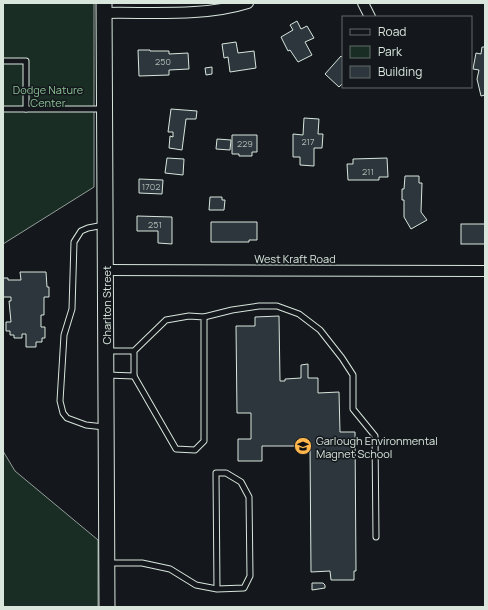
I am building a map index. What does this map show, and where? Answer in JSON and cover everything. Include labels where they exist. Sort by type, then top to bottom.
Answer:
[{"type":"street","points":[[104,8],[198,12],[233,8],[248,3]]},
{"type":"street","points":[[363,3],[370,16]]},
{"type":"street","name":"Charlton Street","points":[[104,8],[107,607]]},
{"type":"street","name":"West Kraft Road","points":[[105,270],[485,270]]},
{"type":"lane","points":[[3,61],[26,61],[26,109]]},
{"type":"lane","points":[[3,109],[105,109]]},
{"type":"lane","points":[[105,225],[88,228],[81,231],[74,242],[72,309],[64,335],[60,401],[63,413],[67,418],[86,425],[106,428]]},
{"type":"lane","points":[[106,351],[134,351],[166,320],[189,316],[204,317],[232,310],[259,306],[277,306],[299,314],[320,330],[353,375],[353,409],[375,436],[376,537]]},
{"type":"lane","points":[[134,351],[134,376],[176,449],[195,450],[204,442],[204,317]]},
{"type":"lane","points":[[106,375],[134,376]]},
{"type":"lane","points":[[107,564],[142,563],[170,569],[196,585],[218,589],[244,588],[250,576],[249,497],[241,482],[226,473],[216,473],[218,589]]},
{"type":"green space","name":"Dodge Nature Center","points":[[3,3],[94,3],[94,187],[3,244]]},
{"type":"green space","points":[[3,451],[15,471],[98,540],[98,607],[3,607]]},
{"type":"building","points":[[297,21],[301,29],[307,26],[314,38],[305,42],[312,55],[298,62],[290,50],[288,51],[281,37],[293,30],[290,25]]},
{"type":"building","points":[[236,42],[238,53],[254,51],[256,68],[230,72],[228,57],[224,58],[222,44]]},
{"type":"building","points":[[482,47],[485,47],[485,95],[481,96],[477,79],[479,70],[473,69],[476,53],[481,54]]},
{"type":"building","points":[[138,50],[169,51],[169,54],[188,53],[189,69],[169,70],[169,75],[139,76]]},
{"type":"building","points":[[341,56],[342,84],[339,87],[325,74]]},
{"type":"building","points":[[212,67],[212,74],[206,75],[205,68]]},
{"type":"building","points":[[171,109],[197,111],[196,119],[186,119],[182,150],[169,148],[170,136],[173,137],[173,132],[168,132]]},
{"type":"building","points":[[304,118],[319,119],[318,134],[323,134],[322,148],[314,148],[314,166],[300,165],[300,157],[293,157],[293,134],[303,135]]},
{"type":"building","points":[[232,135],[257,135],[257,152],[252,152],[252,156],[239,156],[239,154],[232,154]]},
{"type":"building","points":[[217,139],[231,140],[230,150],[216,149]]},
{"type":"building","points":[[167,158],[184,159],[183,175],[165,173]]},
{"type":"building","points":[[387,158],[388,177],[379,177],[379,180],[348,180],[347,164],[353,164],[353,159]]},
{"type":"building","points":[[405,176],[419,176],[419,183],[422,183],[421,212],[427,220],[411,229],[404,217],[404,200],[402,200],[402,189],[404,189]]},
{"type":"building","points":[[139,179],[163,180],[162,194],[139,193]]},
{"type":"building","points":[[210,197],[222,197],[222,200],[225,200],[224,210],[209,210]]},
{"type":"building","points":[[137,216],[172,217],[172,244],[158,243],[158,231],[137,231]]},
{"type":"building","points":[[211,222],[257,222],[257,240],[249,240],[249,242],[211,242]]},
{"type":"building","points":[[461,224],[485,224],[485,244],[461,244]]},
{"type":"building","points":[[20,272],[46,272],[49,297],[44,297],[44,315],[41,315],[41,327],[45,327],[45,338],[42,338],[42,342],[36,342],[36,347],[26,347],[26,334],[22,334],[22,338],[14,338],[14,335],[10,335],[10,331],[6,331],[6,322],[11,322],[9,301],[11,301],[11,297],[3,297],[3,278],[8,278],[8,280],[21,280]]},
{"type":"building","points":[[279,316],[280,381],[285,381],[285,379],[301,378],[301,365],[308,364],[308,378],[318,378],[318,393],[339,392],[340,432],[355,432],[356,571],[354,571],[354,580],[331,580],[330,571],[311,572],[310,446],[262,446],[262,461],[238,461],[238,439],[251,439],[251,413],[237,413],[236,326],[255,326],[255,317]]},
{"type":"building","points":[[312,583],[323,583],[325,588],[312,590]]},
{"type":"place","name":"Garlough Environmental Magnet School","points":[[303,446]]}]
